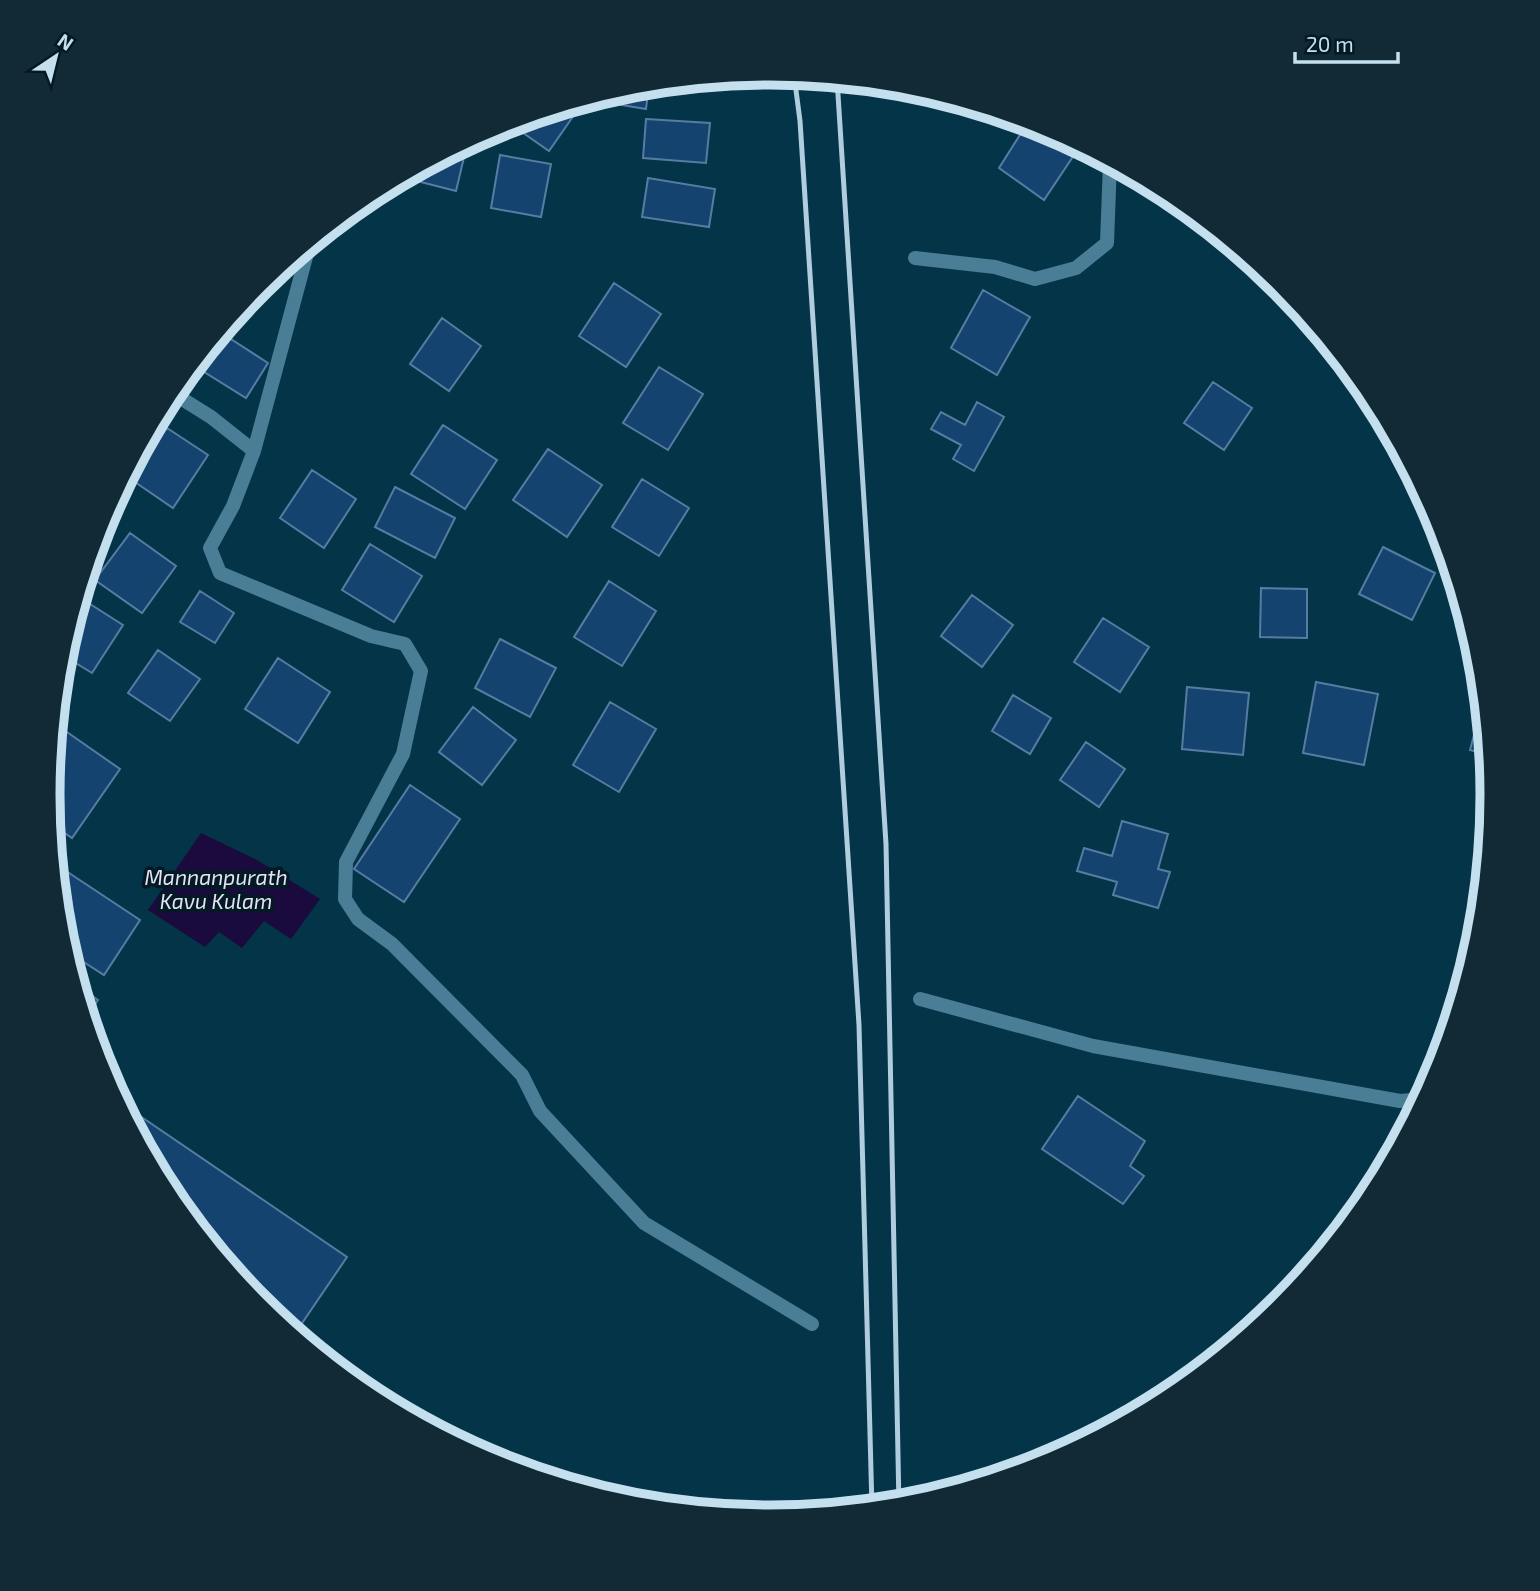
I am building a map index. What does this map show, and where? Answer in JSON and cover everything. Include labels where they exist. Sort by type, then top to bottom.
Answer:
[{"type":"street","points":[[915,258],[995,267],[1035,279],[1076,268],[1107,243],[1110,172]]},
{"type":"street","points":[[306,258],[254,451],[233,506],[210,548],[220,573],[371,636],[405,645],[421,671],[403,754],[346,862],[345,899],[358,919],[392,944],[522,1074],[540,1111],[644,1223],[813,1324]]},
{"type":"street","points":[[181,398],[211,416],[254,451]]},
{"type":"street","points":[[919,999],[1093,1046],[1400,1101],[1411,1100]]},
{"type":"water","name":"Mannanpurath Kavu Kulam","points":[[201,833],[257,860],[320,899],[291,939],[264,921],[242,948],[219,932],[205,947],[148,910]]},
{"type":"building","points":[[648,96],[646,109],[612,103]]},
{"type":"building","points":[[572,113],[574,115],[549,151],[520,131]]},
{"type":"building","points":[[646,119],[710,123],[706,163],[643,158]]},
{"type":"building","points":[[1022,132],[1075,154],[1044,200],[999,168]]},
{"type":"building","points":[[465,154],[456,191],[414,180]]},
{"type":"building","points":[[500,155],[551,164],[541,217],[491,208]]},
{"type":"building","points":[[648,178],[715,189],[709,227],[642,217]]},
{"type":"building","points":[[614,283],[661,314],[626,367],[579,336]]},
{"type":"building","points":[[983,290],[1030,317],[997,375],[951,348]]},
{"type":"building","points":[[442,318],[481,346],[449,391],[410,364]]},
{"type":"building","points":[[228,337],[268,363],[246,398],[201,370]]},
{"type":"building","points":[[659,367],[703,394],[668,450],[623,423]]},
{"type":"building","points":[[1213,382],[1252,408],[1224,450],[1184,423]]},
{"type":"building","points":[[977,402],[1004,417],[974,471],[953,459],[961,445],[931,429],[941,412],[965,425]]},
{"type":"building","points":[[443,425],[497,460],[465,509],[411,474]]},
{"type":"building","points":[[167,428],[208,455],[173,508],[133,481]]},
{"type":"building","points":[[548,449],[602,485],[567,537],[513,500]]},
{"type":"building","points":[[312,470],[356,499],[324,548],[280,518]]},
{"type":"building","points":[[642,479],[689,508],[659,556],[612,527]]},
{"type":"building","points":[[395,487],[455,518],[435,558],[375,527]]},
{"type":"building","points":[[130,533],[176,566],[142,613],[95,580]]},
{"type":"building","points":[[370,544],[422,576],[394,622],[342,590]]},
{"type":"building","points":[[1383,547],[1435,573],[1412,620],[1359,594]]},
{"type":"building","points":[[609,581],[656,611],[622,666],[574,637]]},
{"type":"building","points":[[1261,588],[1307,589],[1307,638],[1260,637]]},
{"type":"building","points":[[200,591],[234,613],[215,643],[180,622]]},
{"type":"building","points":[[972,595],[1013,625],[982,667],[941,636]]},
{"type":"building","points":[[87,602],[123,625],[92,673],[72,661]]},
{"type":"building","points":[[1103,618],[1149,647],[1120,692],[1074,662]]},
{"type":"building","points":[[500,639],[556,668],[530,717],[475,688]]},
{"type":"building","points":[[158,650],[200,679],[170,721],[128,693]]},
{"type":"building","points":[[278,658],[330,692],[298,743],[245,709]]},
{"type":"building","points":[[1316,682],[1378,694],[1364,765],[1303,753]]},
{"type":"building","points":[[1187,687],[1249,693],[1243,755],[1182,749]]},
{"type":"building","points":[[1013,695],[1051,718],[1030,754],[992,731]]},
{"type":"building","points":[[610,702],[656,729],[619,792],[573,765]]},
{"type":"building","points":[[473,707],[516,740],[482,785],[439,752]]},
{"type":"building","points":[[1476,726],[1479,752],[1470,750]]},
{"type":"building","points":[[63,729],[120,769],[72,838],[61,830]]},
{"type":"building","points":[[1086,742],[1125,769],[1099,807],[1060,780]]},
{"type":"building","points":[[410,785],[460,819],[404,902],[354,869]]},
{"type":"building","points":[[1122,821],[1168,834],[1158,869],[1170,872],[1158,908],[1113,895],[1117,882],[1077,871],[1084,848],[1112,856]]},
{"type":"building","points":[[64,870],[140,920],[104,975],[79,959]]},
{"type":"building","points":[[88,993],[98,1000],[92,1008]]},
{"type":"building","points":[[1078,1096],[1145,1141],[1130,1166],[1144,1176],[1123,1204],[1042,1149]]},
{"type":"building","points":[[134,1112],[347,1257],[299,1327],[236,1264],[206,1228],[179,1190]]},
{"type":"railway","points":[[795,86],[800,121],[859,1025],[872,1498]]},
{"type":"railway","points":[[838,89],[886,844],[899,1494]]}]
